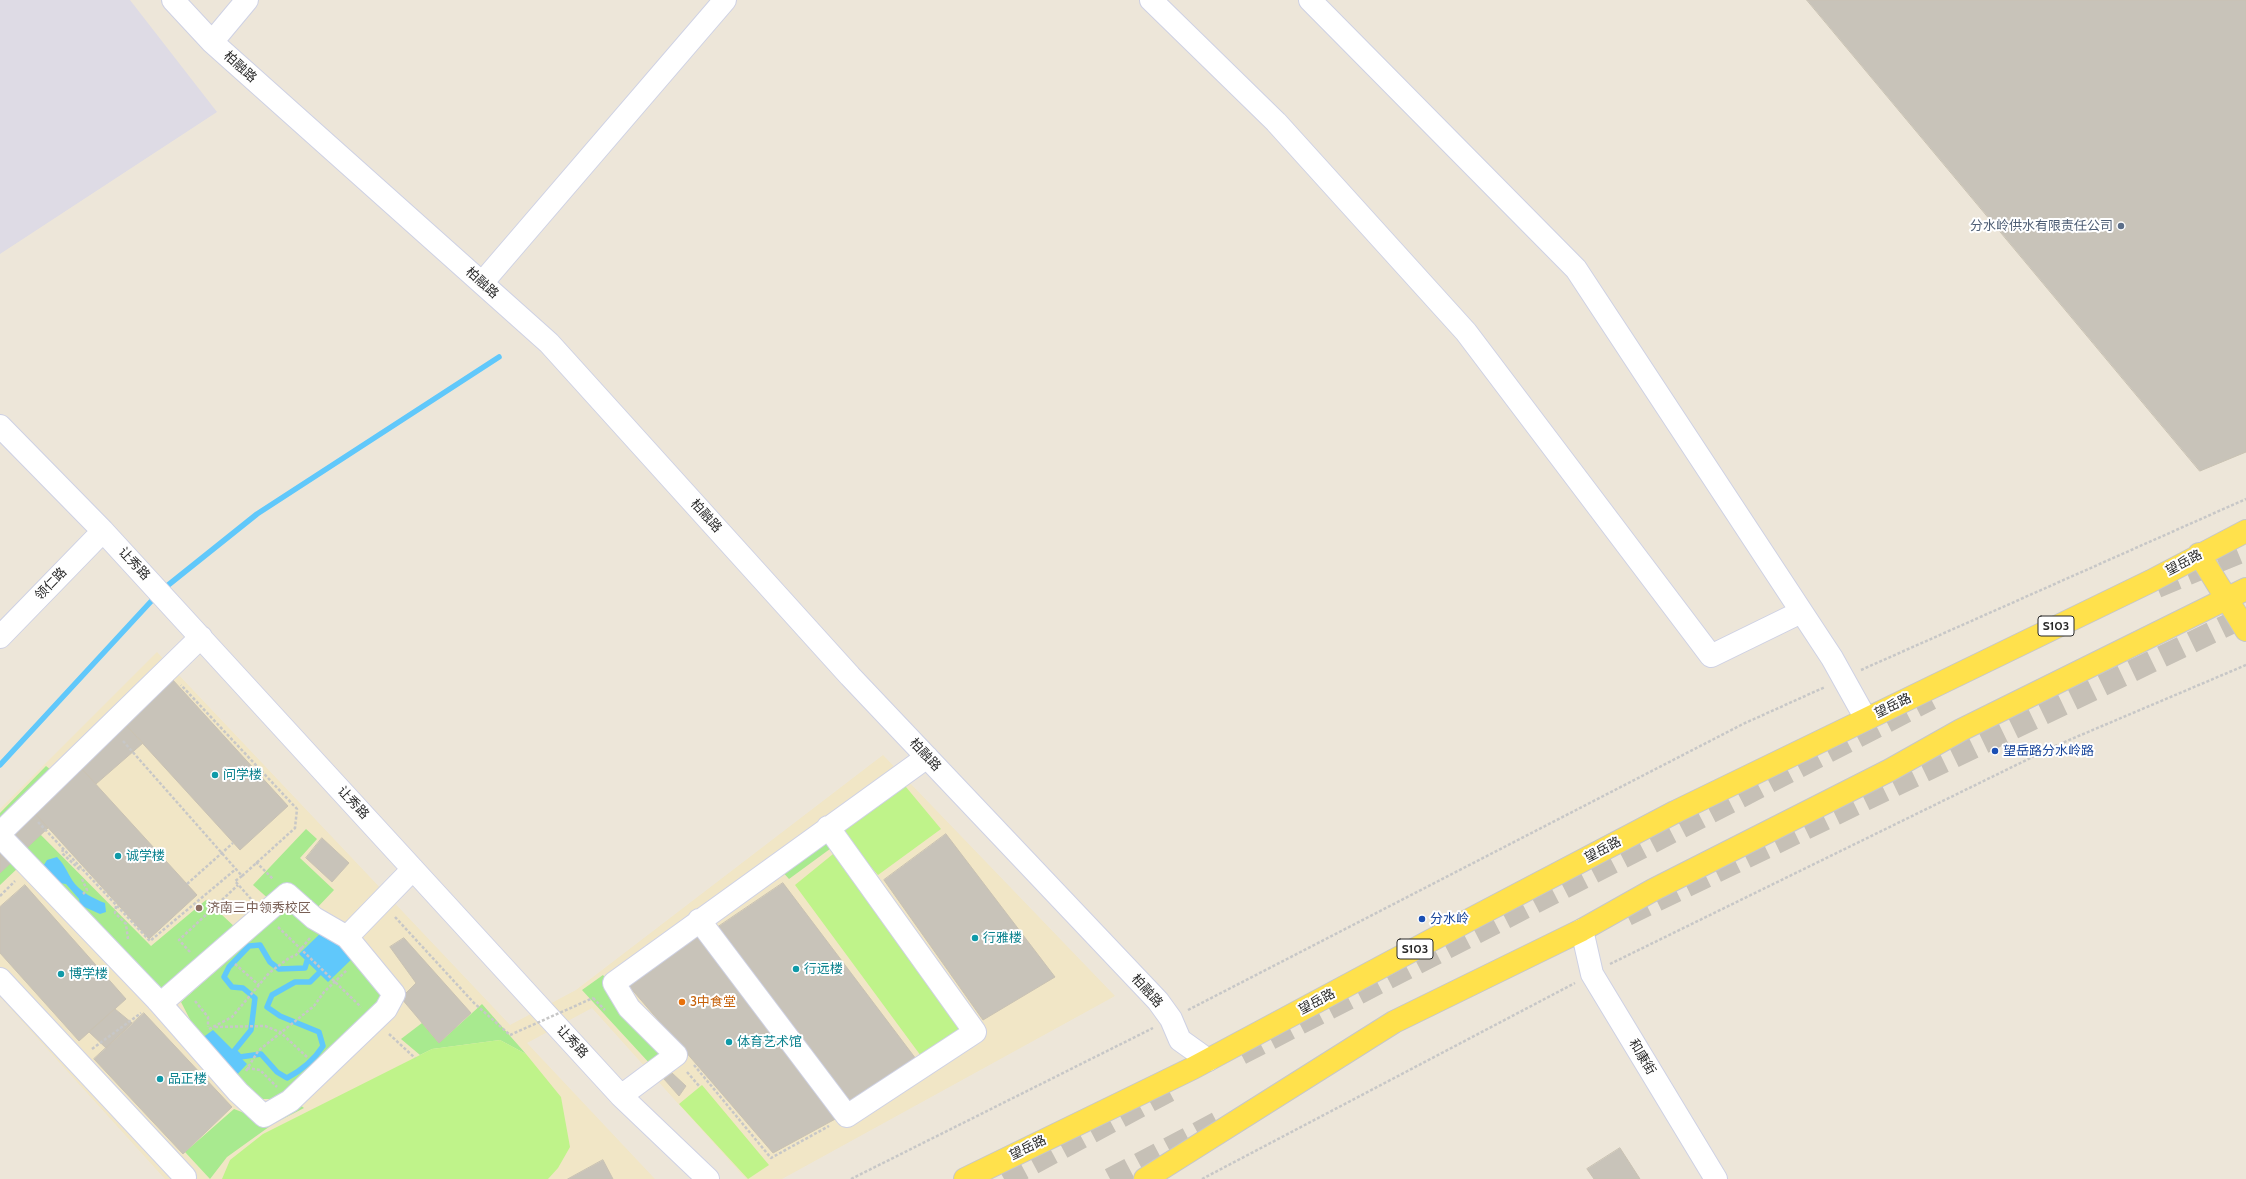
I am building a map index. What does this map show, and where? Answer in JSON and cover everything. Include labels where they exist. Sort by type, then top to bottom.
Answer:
[{"type":"main road","name":"望岳路","points":[[965,1179],[1208,1060],[1661,819],[2151,581],[2199,554],[2244,536]]},
{"type":"main road","points":[[2199,554],[2225,599],[2246,630]]},
{"type":"main road","points":[[1145,1179],[1394,1022],[1582,930],[1653,890],[1890,770],[1961,730],[2246,589]]},
{"type":"street","name":"柏融路","points":[[173,0],[212,42],[549,343],[850,676],[1158,1001],[1171,1019],[1180,1040],[1208,1060]]},
{"type":"street","points":[[212,42],[247,0]]},
{"type":"street","points":[[482,283],[725,0]]},
{"type":"street","points":[[1151,0],[1276,122],[1466,332],[1711,656],[1801,612]]},
{"type":"street","points":[[1310,0],[1576,269],[1832,658],[1842,679],[1866,720]]},
{"type":"street","name":"让秀路","points":[[0,426],[103,531],[621,1096],[708,1179]]},
{"type":"street","name":"领仁路","points":[[0,637],[103,531]]},
{"type":"street","points":[[158,1001],[166,999],[287,894],[314,918],[347,937],[394,994],[386,1009],[290,1101],[264,1116],[238,1092],[199,1034],[158,1001],[0,835],[201,637]]},
{"type":"street","points":[[621,1096],[676,1055],[629,1008],[614,983],[699,920],[927,757]]},
{"type":"street","points":[[699,920],[847,1116],[975,1032],[828,827]]},
{"type":"street","points":[[347,937],[380,901],[413,869]]},
{"type":"street","name":"和康街","points":[[1582,930],[1592,974],[1716,1179]]},
{"type":"street","points":[[0,979],[185,1177]]},
{"type":"path","points":[[851,1179],[1171,1019],[1743,724],[2246,500]]},
{"type":"path","points":[[1202,1179],[1658,939],[2055,746],[2246,665]]},
{"type":"path","points":[[167,670],[296,809],[295,828],[242,876],[234,881],[300,950],[415,1058]]},
{"type":"path","points":[[119,737],[242,876]]},
{"type":"path","points":[[34,818],[150,941],[236,869]]},
{"type":"path","points":[[187,884],[233,843]]},
{"type":"path","points":[[0,896],[19,876]]},
{"type":"path","points":[[82,879],[87,890]]},
{"type":"path","points":[[194,956],[179,940],[238,885]]},
{"type":"path","points":[[380,901],[474,1003],[510,1035],[593,998]]},
{"type":"path","points":[[116,906],[115,913],[126,924]]},
{"type":"path","points":[[199,1034],[232,1018],[249,996],[278,965],[296,955],[300,950]]},
{"type":"path","points":[[236,965],[259,985]]},
{"type":"path","points":[[290,1101],[260,1070],[247,1069],[258,1051],[314,1006],[324,992],[334,982]]},
{"type":"path","points":[[182,985],[208,1017],[199,1034]]},
{"type":"path","points":[[104,1041],[158,1001]]},
{"type":"path","points":[[214,1027],[265,1026],[280,1032],[309,1058]]},
{"type":"path","points":[[694,1064],[727,1102],[771,1158],[847,1116]]},
{"type":"shaded area","points":[[0,0],[130,0],[217,112],[0,254]]},
{"type":"shaded area","name":"济南三中领秀校区","points":[[157,652],[510,1025],[576,990],[883,755],[1115,996],[782,1179],[746,1179],[592,1008],[527,1043],[655,1179],[165,1179],[0,997],[0,809]]},
{"type":"green space","points":[[46,766],[56,774],[0,828],[0,813]]},
{"type":"green space","points":[[901,781],[941,829],[878,875],[837,828]]},
{"type":"green space","points":[[31,825],[151,946],[206,900],[237,929],[164,994],[9,846]]},
{"type":"green space","points":[[306,829],[317,839],[300,858],[334,890],[314,911],[271,901],[253,885]]},
{"type":"green space","points":[[826,834],[834,846],[789,879],[780,869]]},
{"type":"green space","points":[[0,845],[20,866],[0,885]]},
{"type":"green space","points":[[838,850],[966,1031],[921,1056],[795,885]]},
{"type":"green space","points":[[292,904],[388,993],[277,1099],[260,1099],[197,1033],[181,1002]]},
{"type":"green space","points":[[603,975],[664,1057],[652,1066],[582,990]]},
{"type":"green space","points":[[482,1004],[526,1054],[500,1040],[432,1049],[420,1055],[401,1039],[422,1023],[439,1043]]},
{"type":"green space","points":[[500,1040],[526,1054],[561,1097],[570,1147],[558,1168],[548,1179],[222,1179],[230,1160],[263,1134],[432,1049]]},
{"type":"green space","points":[[702,1085],[769,1165],[748,1179],[679,1104]]},
{"type":"green space","points":[[296,1102],[304,1108],[273,1124],[227,1157],[210,1179],[185,1152],[234,1109],[265,1121]]},
{"type":"water","points":[[57,857],[78,887],[97,900],[105,903],[106,912],[100,914],[80,905],[79,899],[66,884],[59,883],[42,868],[47,860]]},
{"type":"water","points":[[325,929],[356,955],[328,982],[299,954]]},
{"type":"water","points":[[213,1030],[247,1064],[233,1079],[198,1041]]},
{"type":"building","name":"分水岭供水有限责任公司","points":[[1807,0],[2246,0],[2246,452],[2200,471]]},
{"type":"building","name":"问学楼","points":[[172,679],[288,806],[240,850],[124,723]]},
{"type":"building","points":[[124,723],[143,743],[96,784],[81,768]]},
{"type":"building","name":"诚学楼","points":[[81,768],[197,895],[149,939],[33,811]]},
{"type":"building","points":[[33,811],[48,828],[0,873],[0,845]]},
{"type":"building","name":"行雅楼","points":[[946,834],[1055,977],[983,1020],[884,880]]},
{"type":"building","points":[[322,838],[349,863],[332,882],[306,858]]},
{"type":"building","name":"行远楼","points":[[783,883],[916,1059],[850,1106],[715,929]]},
{"type":"building","name":"博学楼","points":[[25,885],[126,999],[79,1041],[0,953],[0,907]]},
{"type":"building","name":"体育艺术馆","points":[[698,935],[839,1117],[773,1153],[628,985]]},
{"type":"building","points":[[404,938],[471,1013],[439,1043],[401,998],[416,983],[390,947]]},
{"type":"building","points":[[115,1009],[132,1023],[106,1048],[89,1032]]},
{"type":"building","name":"品正楼","points":[[144,1013],[232,1107],[183,1154],[94,1059]]},
{"type":"building","points":[[672,1073],[686,1086],[679,1096],[664,1079]]},
{"type":"building","points":[[1620,1148],[1640,1179],[1594,1179],[1587,1169]]},
{"type":"building","points":[[603,1160],[613,1179],[568,1179]]},
{"type":"waterway","points":[[162,590],[257,514],[499,357]]},
{"type":"waterway","points":[[0,765],[156,596]]},
{"type":"waterway","points":[[307,961],[305,968],[279,969],[270,962],[260,945],[249,946],[229,967],[224,977],[232,987],[243,988],[255,998],[251,1030],[234,1051],[240,1057],[261,1054],[277,1072],[287,1078],[298,1072],[312,1060],[323,1046],[319,1032],[280,1016],[267,1007],[272,995],[295,982],[310,982],[319,973]]},
{"type":"tunnel","points":[[2157,587],[2246,550]]},
{"type":"tunnel","points":[[1627,915],[2246,616]]},
{"type":"tunnel","points":[[1241,1054],[1931,699]]},
{"type":"tunnel","points":[[1004,1179],[1171,1090]]},
{"type":"tunnel","points":[[1110,1179],[1222,1120]]},
{"type":"place","name":"分水岭供水有限责任公司","points":[[2121,226]]},
{"type":"place","name":"望岳路分水岭路","points":[[1995,751]]},
{"type":"place","name":"问学楼","points":[[215,775]]},
{"type":"place","name":"诚学楼","points":[[118,856]]},
{"type":"place","name":"济南三中领秀校区","points":[[199,908]]},
{"type":"place","name":"分水岭","points":[[1422,919]]},
{"type":"place","name":"行雅楼","points":[[975,938]]},
{"type":"place","name":"行远楼","points":[[796,969]]},
{"type":"place","name":"博学楼","points":[[61,974]]},
{"type":"place","name":"3中食堂","points":[[682,1002]]},
{"type":"place","name":"体育艺术馆","points":[[729,1042]]},
{"type":"place","name":"品正楼","points":[[160,1079]]}]
